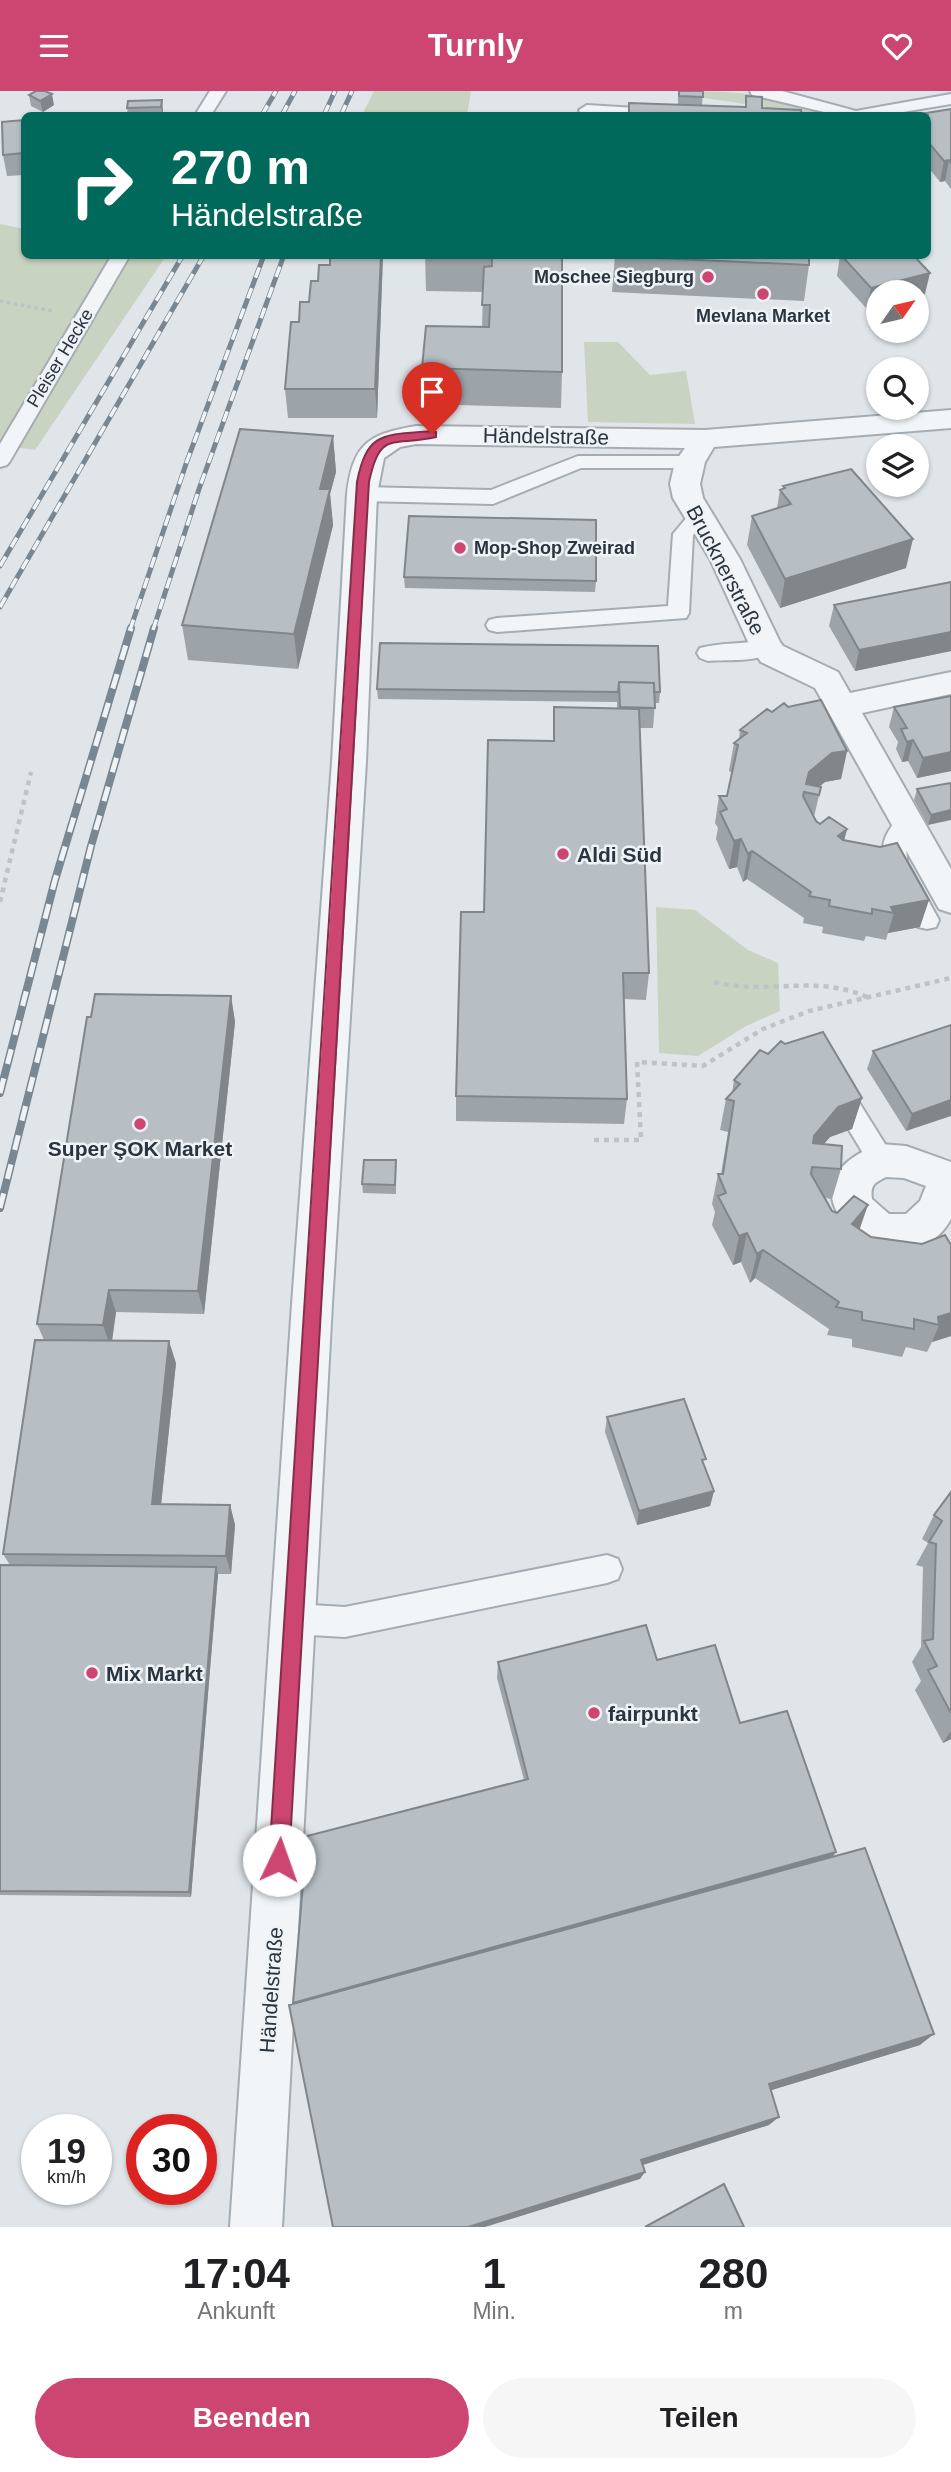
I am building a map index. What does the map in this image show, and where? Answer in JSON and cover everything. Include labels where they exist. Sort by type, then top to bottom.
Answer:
[{"type":"street","name":"Händelstraße","points":[[256,2227],[333,1027],[362,494],[368,457],[374,447],[385,441],[448,433],[697,451],[951,419]]},
{"type":"street","name":"Brucknerstraße","points":[[697,451],[685,484],[688,498],[725,559],[766,646],[772,654],[827,680],[908,823],[939,910]]},
{"type":"street","points":[[842,706],[951,683]]},
{"type":"street","points":[[881,1160],[905,1162],[950,1178],[935,1212],[911,1231],[895,1233],[878,1229],[864,1221],[854,1208],[850,1195],[852,1181],[860,1170],[881,1160]]},
{"type":"lane","points":[[205,112],[218,91]]},
{"type":"lane","points":[[758,91],[841,112]]},
{"type":"lane","points":[[869,112],[919,97],[951,99]]},
{"type":"lane","points":[[587,110],[620,112]]},
{"type":"lane","name":"Pleiser Hecke","points":[[0,461],[119,259]]},
{"type":"lane","points":[[362,494],[493,497],[578,462],[697,451]]},
{"type":"lane","points":[[497,625],[678,613],[682,534],[699,515]]},
{"type":"lane","points":[[708,653],[757,650],[766,646]]},
{"type":"lane","points":[[831,1078],[881,1160]]},
{"type":"lane","points":[[293,1619],[345,1622],[607,1569]]},
{"type":"path","points":[[0,300],[85,317]]},
{"type":"path","points":[[0,902],[31,772]]},
{"type":"path","points":[[594,1140],[641,1140],[638,1062],[702,1066],[763,1029],[808,1011],[951,978]]},
{"type":"path","points":[[714,982],[749,990],[819,982],[855,989],[870,998]]},
{"type":"green space","points":[[374,91],[471,91],[468,112],[364,112]]},
{"type":"green space","points":[[674,91],[729,92],[773,97],[792,101],[814,112],[770,112],[745,104],[704,98],[704,94]]},
{"type":"green space","points":[[0,224],[21,228],[21,259],[164,259],[35,450],[0,445]]},
{"type":"green space","points":[[584,342],[618,342],[650,375],[686,371],[695,424],[588,422]]},
{"type":"green space","points":[[656,907],[695,910],[748,950],[778,963],[780,1011],[746,1026],[698,1056],[659,1053]]},
{"type":"building","points":[[36,91],[52,94],[40,101],[29,95]]},
{"type":"building","points":[[679,91],[703,91],[703,97],[679,96]]},
{"type":"building","points":[[746,96],[762,97],[762,108],[801,112],[629,112],[629,103],[746,107]]},
{"type":"building","points":[[162,100],[161,107],[127,108],[128,101]]},
{"type":"building","points":[[951,109],[951,163],[949,160],[944,161],[931,146],[931,112]]},
{"type":"building","points":[[21,120],[21,153],[3,155],[2,122]]},
{"type":"building","points":[[330,259],[381,259],[375,389],[285,389],[291,322],[299,322],[300,302],[309,302],[311,281],[318,281],[319,265],[330,265]]},
{"type":"building","points":[[492,259],[562,259],[562,372],[422,368],[426,326],[489,327],[490,305],[482,305],[484,267],[492,266]]},
{"type":"building","points":[[679,259],[809,259],[809,265]]},
{"type":"building","points":[[845,259],[917,259],[930,273],[902,280],[866,280],[866,282]]},
{"type":"building","points":[[240,429],[333,436],[320,489],[330,489],[294,634],[182,625]]},
{"type":"building","points":[[851,469],[866,486],[866,497],[876,497],[913,539],[785,579],[752,516],[791,504],[780,490],[785,488],[783,486]]},
{"type":"building","points":[[409,516],[596,520],[596,581],[404,577]]},
{"type":"building","points":[[951,582],[951,632],[859,650],[834,605]]},
{"type":"building","points":[[380,643],[658,646],[660,692],[654,692],[654,683],[619,682],[618,692],[377,689]]},
{"type":"building","points":[[619,682],[654,683],[655,708],[620,707]]},
{"type":"building","points":[[951,696],[951,752],[923,758],[913,740],[907,742],[901,729],[907,728],[894,707]]},
{"type":"building","points":[[821,700],[847,751],[832,753],[809,772],[806,784],[821,787],[819,795],[804,792],[803,796],[816,821],[820,824],[829,817],[847,829],[838,836],[843,840],[880,847],[897,843],[929,900],[891,907],[894,913],[872,909],[872,914],[829,906],[830,900],[809,896],[811,892],[752,851],[748,854],[741,839],[734,841],[720,812],[727,809],[719,796],[727,796],[738,745],[734,743],[747,733],[740,730],[767,709],[772,712],[784,703],[788,707]]},
{"type":"building","name":"Aldi Süd","points":[[554,707],[639,709],[649,973],[623,973],[627,1099],[456,1096],[461,912],[484,912],[488,740],[554,741]]},
{"type":"building","points":[[950,783],[951,810],[931,815],[917,789]]},
{"type":"building","points":[[95,994],[231,996],[198,1291],[109,1290],[103,1325],[37,1324],[87,1017],[91,1017]]},
{"type":"building","points":[[951,1025],[951,1100],[912,1114],[873,1051]]},
{"type":"building","points":[[823,1032],[862,1098],[838,1107],[814,1136],[813,1143],[842,1146],[841,1169],[812,1167],[811,1174],[832,1211],[837,1213],[854,1196],[868,1205],[852,1224],[871,1237],[922,1244],[945,1235],[951,1245],[951,1313],[938,1317],[939,1325],[914,1319],[914,1329],[862,1320],[862,1312],[836,1307],[839,1302],[763,1250],[757,1254],[747,1233],[739,1236],[718,1196],[726,1193],[718,1174],[723,1174],[734,1101],[726,1099],[740,1084],[734,1080],[760,1050],[768,1054],[781,1041],[785,1044]]},
{"type":"building","points":[[364,1160],[396,1160],[395,1185],[362,1184]]},
{"type":"building","points":[[35,1340],[169,1341],[152,1504],[230,1505],[226,1556],[3,1554]]},
{"type":"building","points":[[684,1399],[706,1459],[702,1460],[714,1491],[639,1511],[607,1417]]},
{"type":"building","points":[[951,1492],[951,1713],[928,1670],[937,1666],[924,1641],[933,1639],[936,1544],[929,1542],[942,1521],[934,1515]]},
{"type":"building","points":[[0,1565],[216,1567],[189,1892],[0,1891]]},
{"type":"building","points":[[646,1625],[657,1660],[715,1645],[740,1723],[787,1711],[836,1852],[293,2003],[307,1836],[528,1779],[498,1662]]},
{"type":"building","points":[[865,1848],[934,2034],[769,2084],[779,2117],[641,2160],[645,2172],[468,2227],[333,2227],[289,2005]]},
{"type":"building","points":[[724,2184],[744,2227],[645,2227]]},
{"type":"railway","points":[[264,112],[276,91]]},
{"type":"railway","points":[[284,112],[295,91]]},
{"type":"railway","points":[[325,112],[335,91]]},
{"type":"railway","points":[[342,112],[352,91]]},
{"type":"railway","points":[[0,566],[181,259]]},
{"type":"railway","points":[[0,607],[202,259]]},
{"type":"railway","points":[[130,630],[187,461],[263,259]]},
{"type":"railway","points":[[153,630],[199,489],[283,259]]},
{"type":"railway","points":[[0,1093],[55,880],[131,628]]},
{"type":"railway","points":[[0,1208],[91,846],[154,628]]},
{"type":"place","name":"Moschee Siegburg","points":[[708,277]]},
{"type":"place","name":"Mevlana Market","points":[[763,294]]},
{"type":"place","name":"Mop-Shop Zweirad","points":[[460,548]]},
{"type":"place","name":"Aldi Süd","points":[[563,854]]},
{"type":"place","name":"Super ŞOK Market","points":[[140,1124]]},
{"type":"place","name":"Mix Markt","points":[[92,1673]]},
{"type":"place","name":"fairpunkt","points":[[594,1713]]},
{"type":"route","points":[[279,1860],[312,1304],[333,1027],[363,482],[368,457],[374,447],[402,437],[432,434]]}]
